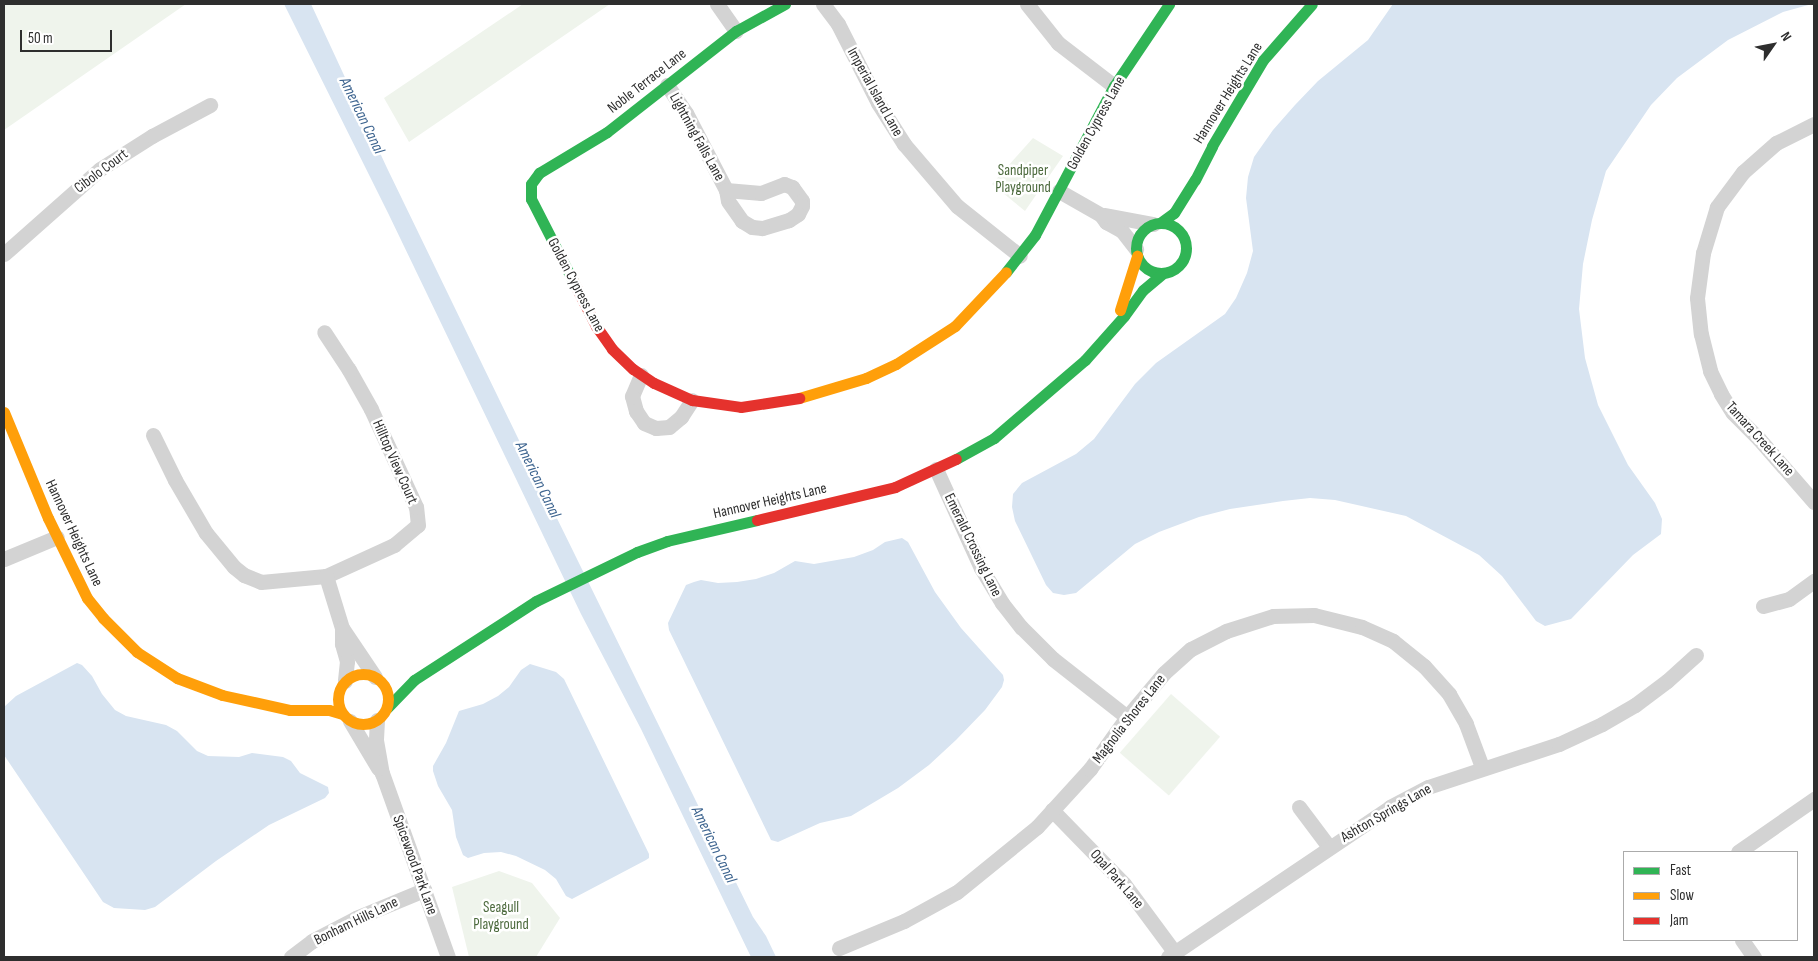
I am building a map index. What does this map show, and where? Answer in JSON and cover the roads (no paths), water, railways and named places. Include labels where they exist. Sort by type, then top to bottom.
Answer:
[{"type":"street","points":[[717,4],[736,31]]},
{"type":"street","name":"Noble Terrace Lane","points":[[531,184],[539,173],[607,132],[736,31],[785,4]]},
{"type":"street","name":"Imperial Island Lane","points":[[824,4],[838,24],[878,103],[904,144],[928,175],[957,206],[1020,256]]},
{"type":"street","points":[[1027,4],[1058,43],[1114,86]]},
{"type":"street","name":"Golden Cypress Lane","points":[[531,184],[531,199],[596,326],[612,349],[641,375],[675,394],[692,400],[741,407],[782,402],[866,378],[896,364],[955,326],[980,302],[1020,256],[1035,235],[1114,86],[1169,4]]},
{"type":"street","name":"Hannover Heights Lane","points":[[1113,326],[1126,294],[1140,234],[1174,213],[1195,180],[1212,146],[1263,60],[1312,4]]},
{"type":"street","name":"Lightning Falls Lane","points":[[667,85],[686,113],[726,190],[728,201],[742,221],[752,227],[762,228],[789,220],[798,214],[802,206],[798,193],[792,187],[784,184],[761,194],[726,190]]},
{"type":"street","name":"Cibolo Court","points":[[4,254],[100,169],[152,136],[210,105]]},
{"type":"street","name":"Tamara Creek Lane","points":[[1814,124],[1776,144],[1743,172],[1717,207],[1703,253],[1697,298],[1701,334],[1710,371],[1720,394],[1733,413],[1760,439],[1814,502]]},
{"type":"street","name":"Hannover Heights Lane","points":[[1190,212],[1195,180]]},
{"type":"street","points":[[1059,192],[1101,215],[1175,227],[1185,241]]},
{"type":"street","points":[[1101,215],[1106,222],[1122,231],[1147,269],[1163,273]]},
{"type":"street","name":"Hannover Heights Lane","points":[[387,708],[414,680],[509,616],[605,566],[667,541],[895,487],[936,469],[994,438],[1085,360],[1113,326],[1124,316],[1143,290],[1163,273],[1179,266],[1184,258],[1187,224]]},
{"type":"street","name":"Hilltop View Court","points":[[153,435],[175,480],[206,532],[234,567],[261,582],[326,576],[394,545],[418,526],[416,507],[371,409],[349,370],[324,332]]},
{"type":"street","points":[[641,375],[632,396],[636,411],[644,423],[656,428],[670,427],[681,417],[692,400]]},
{"type":"street","name":"Hannover Heights Lane","points":[[4,412],[57,538],[87,598],[103,618],[137,652],[177,678],[201,688],[247,702],[277,706],[290,710],[328,710],[346,717]]},
{"type":"street","name":"Emerald Crossing Lane","points":[[936,469],[981,568],[1002,603],[1021,627],[1053,660],[1127,717]]},
{"type":"street","points":[[4,559],[57,538]]},
{"type":"street","points":[[326,576],[342,628],[342,644],[347,661],[344,683],[338,696],[346,717],[364,724],[377,720],[387,708],[387,694],[342,628]]},
{"type":"street","points":[[1763,606],[1789,599],[1814,581]]},
{"type":"street","name":"Magnolia Shores Lane","points":[[839,948],[904,921],[957,892],[1037,827],[1090,769],[1127,717],[1164,673],[1191,649],[1226,632],[1273,616],[1314,615],[1362,627],[1393,640],[1424,666],[1449,694],[1466,724],[1482,767]]},
{"type":"street","name":"Ashton Springs Lane","points":[[1172,955],[1328,847],[1390,807],[1428,787],[1482,767],[1559,744],[1602,724],[1635,705],[1696,655]]},
{"type":"street","points":[[328,691],[359,674],[378,680]]},
{"type":"street","name":"Hannover Heights Lane","points":[[378,680],[400,683],[414,680]]},
{"type":"street","name":"Hannover Heights Lane","points":[[277,706],[310,698]]},
{"type":"street","name":"Spicewood Park Lane","points":[[346,717],[382,773]]},
{"type":"street","name":"Spicewood Park Lane","points":[[377,720],[376,740],[382,773],[448,957]]},
{"type":"street","points":[[1739,851],[1814,799]]},
{"type":"street","points":[[1299,807],[1328,847]]},
{"type":"street","name":"Opal Park Lane","points":[[1052,810],[1124,884],[1172,955]]},
{"type":"street","name":"Bonham Hills Lane","points":[[291,957],[312,942],[356,918],[424,890]]},
{"type":"street","points":[[1743,941],[1754,957]]},
{"type":"water","name":"American Canal","points":[[284,4],[311,4],[387,168],[546,496],[753,917],[766,936],[776,957],[751,957],[641,729],[581,614],[389,215]]},
{"type":"water","points":[[1393,4],[1812,4],[1783,12],[1728,40],[1677,78],[1651,105],[1606,171],[1592,220],[1583,264],[1579,309],[1585,358],[1598,405],[1628,465],[1655,503],[1662,519],[1661,534],[1633,555],[1571,619],[1545,626],[1536,621],[1502,576],[1479,555],[1406,516],[1335,500],[1310,498],[1230,509],[1199,517],[1159,532],[1135,544],[1076,593],[1064,595],[1053,593],[1046,585],[1015,521],[1012,507],[1013,494],[1022,483],[1076,454],[1094,439],[1135,384],[1156,363],[1225,314],[1236,298],[1247,273],[1253,251],[1246,198],[1248,177],[1254,157],[1273,130],[1318,81],[1368,40]]},
{"type":"water","points":[[902,538],[908,542],[935,592],[961,628],[1003,675],[1002,687],[985,710],[956,740],[929,765],[898,788],[851,816],[820,823],[778,842],[771,840],[669,630],[668,623],[686,585],[694,582],[701,580],[718,583],[756,579],[774,573],[795,561],[814,564],[854,557],[873,550],[885,542]]},
{"type":"water","points":[[77,663],[82,665],[92,676],[102,694],[115,710],[126,716],[166,725],[177,731],[197,751],[208,756],[239,757],[252,753],[283,757],[291,761],[300,773],[328,787],[329,793],[325,798],[269,825],[216,861],[155,907],[145,910],[114,908],[103,902],[4,755],[4,707],[16,696]]},
{"type":"water","points":[[530,664],[556,672],[564,679],[649,854],[649,858],[646,860],[572,899],[566,896],[556,879],[545,870],[516,856],[501,852],[484,853],[468,858],[463,855],[456,837],[452,810],[438,786],[433,771],[433,766],[446,743],[459,711],[483,704],[498,696],[509,687],[521,670]]},
{"type":"park label","name":"Sandpiper Playground","points":[[1023,178]]},
{"type":"park label","name":"Seagull Playground","points":[[501,916]]}]
